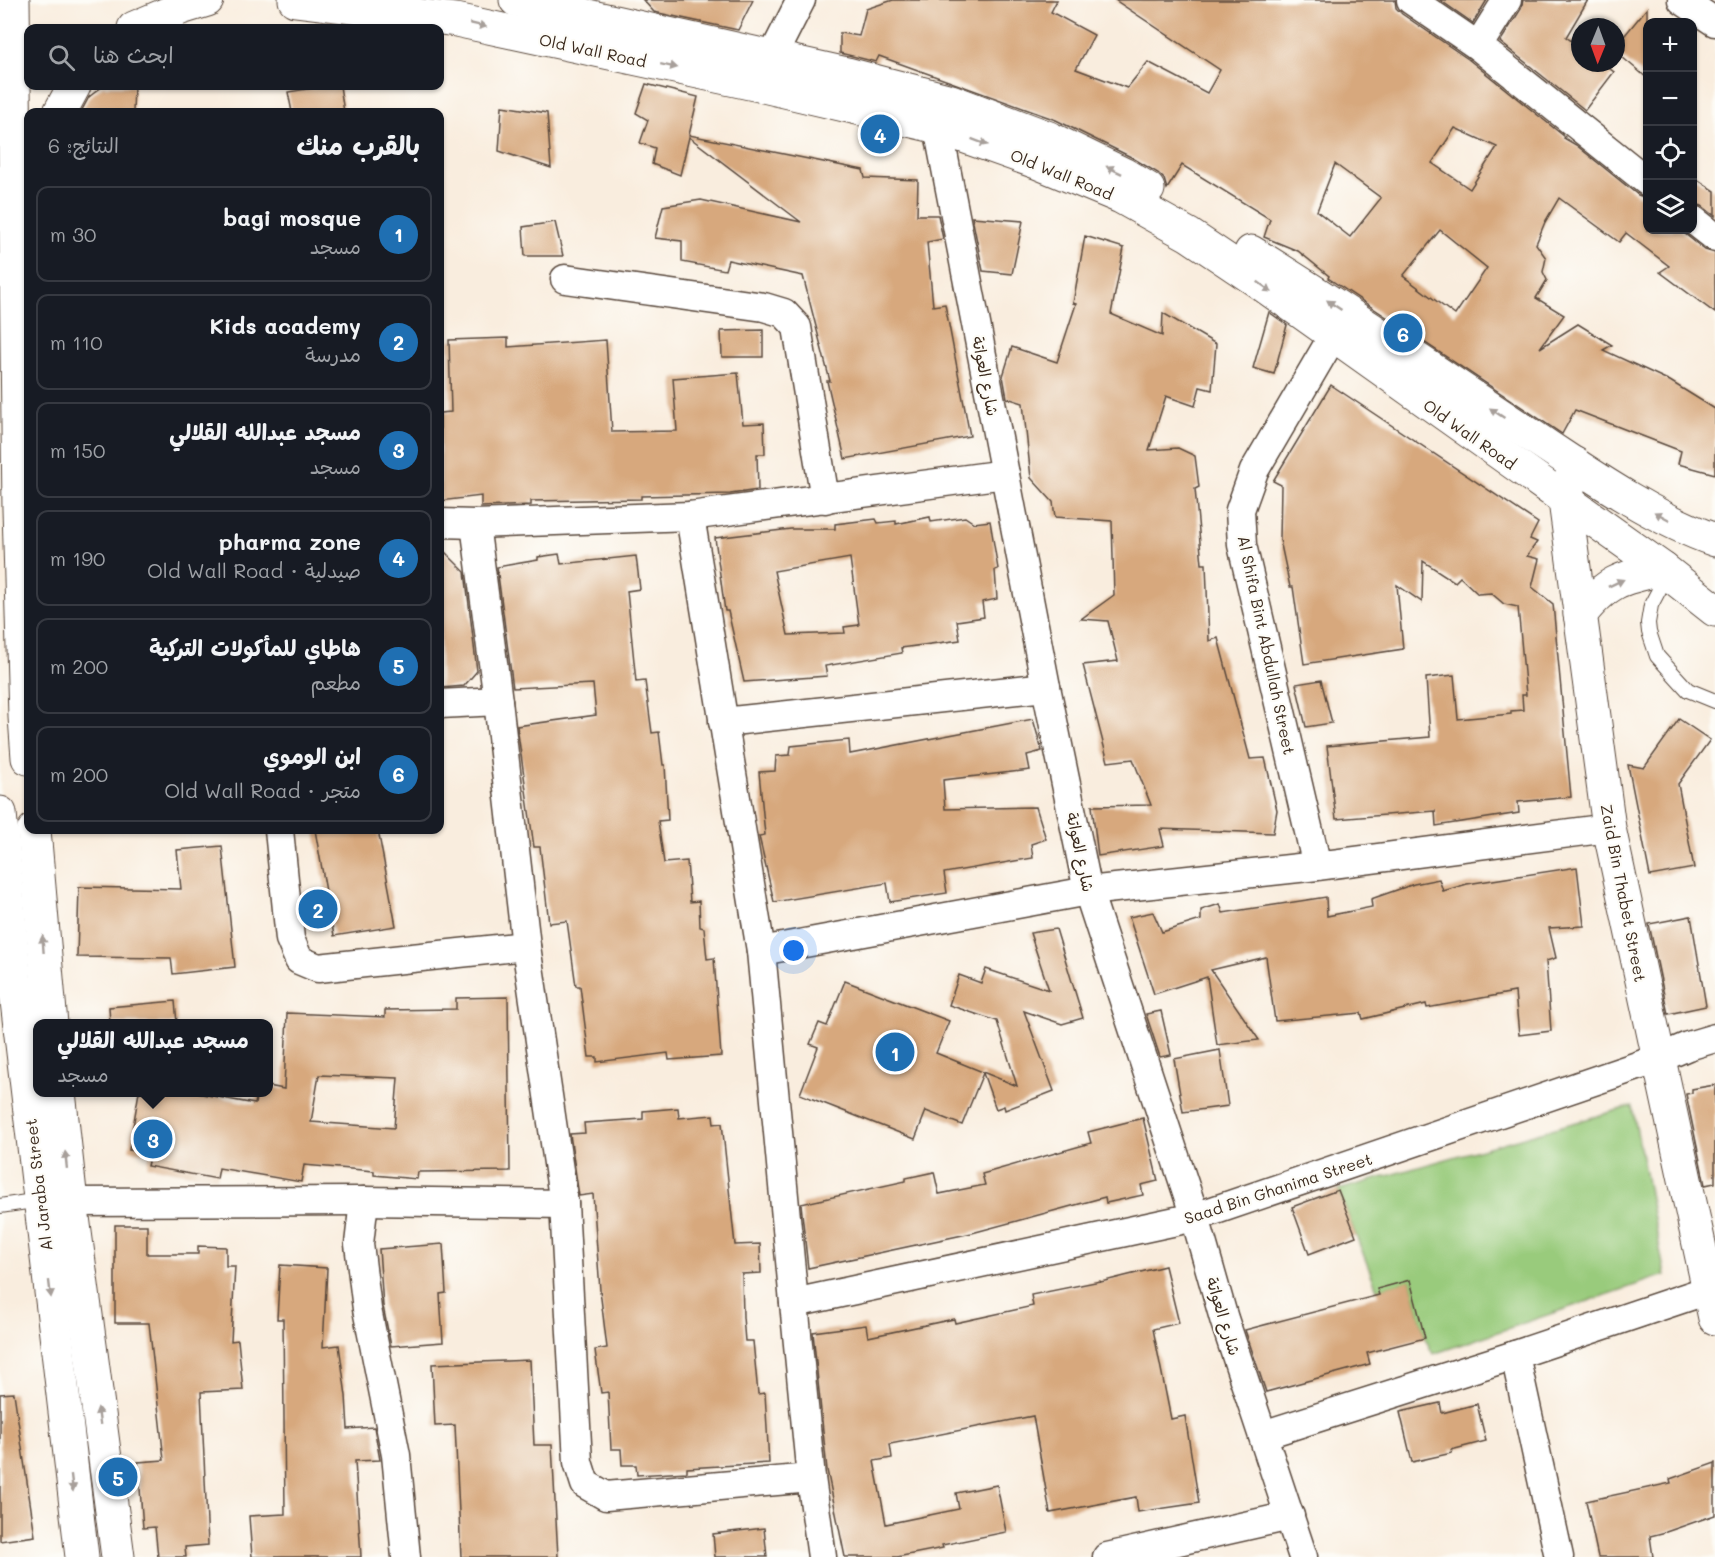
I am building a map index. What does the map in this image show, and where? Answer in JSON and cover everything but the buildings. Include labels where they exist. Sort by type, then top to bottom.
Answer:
[{"type":"main road","points":[[13,0],[16,506],[24,659]]},
{"type":"main road","points":[[143,24],[180,8],[207,0]]},
{"type":"main road","name":"Old Wall Road","points":[[295,0],[456,20],[759,85],[938,127],[1039,163],[1121,197],[1189,235],[1259,282],[1666,571],[1715,610]]},
{"type":"main road","name":"Old Wall Road","points":[[535,2],[847,74],[951,101],[1049,138],[1123,174],[1302,284],[1575,464],[1652,511],[1693,532],[1715,540]]},
{"type":"main road","points":[[62,108],[72,90]]},
{"type":"main road","points":[[15,220],[24,196]]},
{"type":"main road","name":"Zaid Bin Thabet Street","points":[[1575,464],[1565,501],[1609,828],[1711,1304]]},
{"type":"main road","points":[[1580,615],[1597,594],[1615,582],[1638,574],[1666,571]]},
{"type":"main road","name":"Al Jaraba Street","points":[[0,813],[33,1060]]},
{"type":"main road","name":"Al Jaraba Street","points":[[34,834],[21,983],[48,1019]]},
{"type":"main road","name":"Al Jaraba Street","points":[[39,1097],[118,1557]]},
{"type":"main road","name":"Al Jaraba Street","points":[[59,1097],[55,1201],[81,1557]]},
{"type":"street","points":[[772,57],[801,0]]},
{"type":"street","points":[[1411,0],[1478,46],[1645,180]]},
{"type":"street","points":[[1478,46],[1507,0]]},
{"type":"street","points":[[1682,0],[1715,22]]},
{"type":"street","name":"شارع العواتة","points":[[938,127],[1046,687],[1088,891],[1195,1218],[1224,1319],[1303,1557]]},
{"type":"street","points":[[1697,223],[1715,237]]},
{"type":"street","points":[[565,279],[764,307],[784,313],[797,327],[825,499]]},
{"type":"street","name":"Al Shifa Bint Abdullah Street","points":[[1317,866],[1242,545],[1240,510],[1254,471],[1333,336]]},
{"type":"street","points":[[444,523],[690,516],[1005,474]]},
{"type":"street","points":[[690,516],[761,951],[794,1304],[822,1557]]},
{"type":"street","points":[[475,524],[526,945],[564,1204],[578,1462],[585,1484],[606,1496],[812,1478]]},
{"type":"street","points":[[723,722],[1046,687]]},
{"type":"street","points":[[444,705],[498,701]]},
{"type":"street","points":[[761,951],[1088,891],[1317,866],[1609,828]]},
{"type":"street","points":[[279,834],[291,939],[299,960],[318,968],[526,945]]},
{"type":"street","name":"Saad Bin Ghanima Street","points":[[794,1304],[1195,1218],[1715,1038]]},
{"type":"street","points":[[55,1201],[364,1201],[564,1204]]},
{"type":"street","points":[[364,1201],[359,1244],[367,1309],[396,1455],[406,1557]]},
{"type":"street","points":[[1263,1435],[1515,1355],[1711,1304]]},
{"type":"street","points":[[1515,1355],[1559,1557]]},
{"type":"street","points":[[1107,1557],[1290,1516]]},
{"type":"lane","points":[[1666,571],[1651,605],[1648,623],[1657,656],[1688,690],[1715,700]]},
{"type":"lane","points":[[0,1206],[55,1201]]},
{"type":"green space","points":[[1632,1106],[1665,1275],[1433,1354],[1425,1338],[1410,1281],[1377,1289],[1338,1190]]},
{"type":"place","name":"pharma zone","points":[[880,134]]},
{"type":"place","name":"ابن الوموي","points":[[1403,333]]},
{"type":"place","name":"Kids academy","points":[[318,909]]},
{"type":"place","name":"bagi mosque","points":[[895,1052]]},
{"type":"place","name":"مسجد عبدالله القلالي","points":[[153,1139]]},
{"type":"place","name":"هاطاي للمأكولات التركية","points":[[118,1477]]}]
